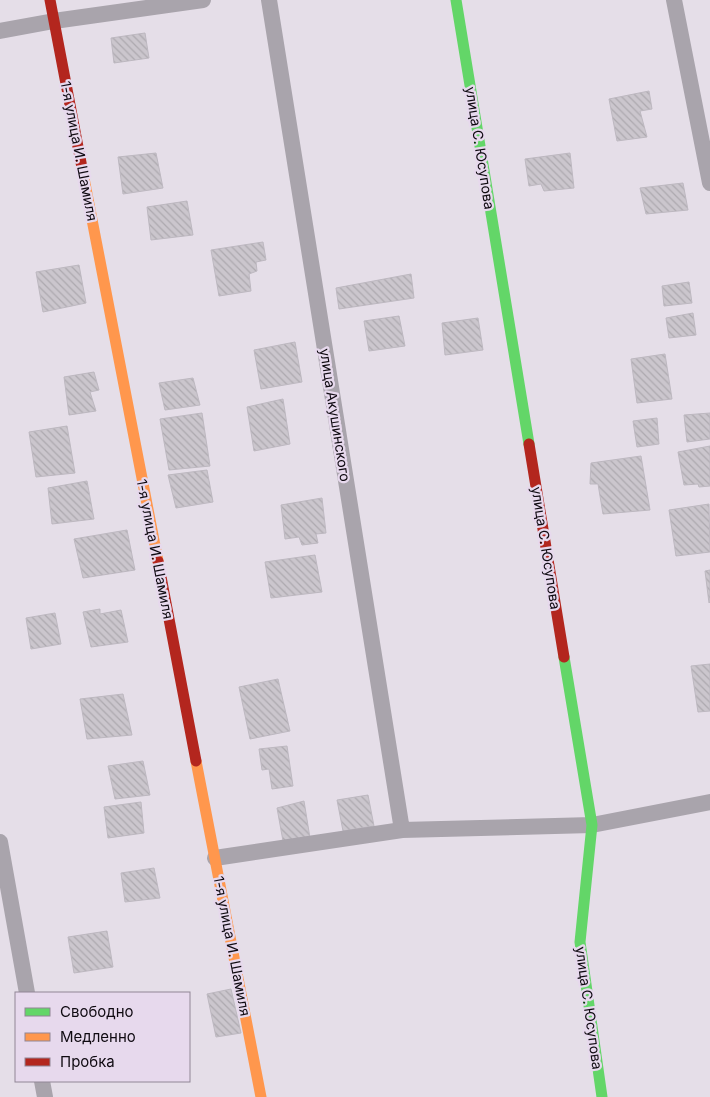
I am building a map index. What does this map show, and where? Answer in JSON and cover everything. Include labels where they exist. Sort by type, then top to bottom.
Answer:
[{"type":"street","name":"1-я улица И. Шамиля","points":[[50,0],[261,1097]]},
{"type":"street","points":[[0,30],[203,0]]},
{"type":"street","name":"улица Акушинского","points":[[269,0],[402,830]]},
{"type":"street","name":"улица С. Юсупова","points":[[456,0],[592,825],[580,942],[602,1097]]},
{"type":"street","points":[[674,0],[710,183]]},
{"type":"street","points":[[215,858],[402,830],[592,825],[710,802]]},
{"type":"street","points":[[0,842],[27,992]]},
{"type":"street","points":[[42,1082],[45,1097]]},
{"type":"building","points":[[145,33],[149,58],[114,63],[111,38]]},
{"type":"building","points":[[649,91],[652,109],[640,111],[647,137],[617,141],[609,99]]},
{"type":"building","points":[[156,153],[163,188],[123,194],[118,157]]},
{"type":"building","points":[[570,153],[574,188],[544,191],[541,184],[529,186],[525,159]]},
{"type":"building","points":[[683,183],[688,210],[646,214],[640,188]]},
{"type":"building","points":[[187,201],[193,235],[151,240],[147,207]]},
{"type":"building","points":[[263,242],[266,260],[256,262],[257,271],[249,274],[251,291],[219,296],[211,250]]},
{"type":"building","points":[[79,265],[86,303],[43,312],[36,272]]},
{"type":"building","points":[[411,274],[414,298],[339,309],[336,288]]},
{"type":"building","points":[[689,282],[692,303],[664,306],[662,286]]},
{"type":"building","points":[[693,313],[696,335],[669,338],[666,318]]},
{"type":"building","points":[[399,316],[405,346],[369,351],[364,321]]},
{"type":"building","points":[[478,318],[483,350],[445,355],[442,323]]},
{"type":"building","points":[[295,342],[302,382],[261,389],[254,350]]},
{"type":"building","points":[[665,354],[672,399],[637,403],[631,359]]},
{"type":"building","points":[[94,372],[99,390],[90,392],[96,411],[69,415],[64,377]]},
{"type":"building","points":[[193,378],[200,405],[165,410],[159,383]]},
{"type":"building","points":[[283,399],[290,444],[254,451],[247,407]]},
{"type":"building","points":[[202,413],[210,466],[169,470],[160,419]]},
{"type":"building","points":[[710,413],[710,439],[687,442],[684,415]]},
{"type":"building","points":[[657,418],[659,444],[637,447],[633,421]]},
{"type":"building","points":[[67,426],[75,473],[36,477],[29,432]]},
{"type":"building","points":[[710,446],[710,486],[699,487],[698,484],[684,485],[678,452]]},
{"type":"building","points":[[641,456],[650,510],[603,514],[598,484],[590,484],[591,463]]},
{"type":"building","points":[[207,470],[213,502],[176,508],[168,475]]},
{"type":"building","points":[[87,481],[94,519],[52,524],[48,488]]},
{"type":"building","points":[[322,498],[326,533],[316,534],[318,543],[302,545],[299,537],[285,539],[281,505]]},
{"type":"building","points":[[709,504],[710,552],[676,556],[669,510]]},
{"type":"building","points":[[127,530],[135,570],[83,578],[74,539]]},
{"type":"building","points":[[315,555],[322,592],[271,598],[265,562]]},
{"type":"building","points":[[710,570],[710,602],[709,603],[705,571]]},
{"type":"building","points":[[100,609],[100,614],[121,610],[128,642],[91,647],[83,612]]},
{"type":"building","points":[[55,613],[61,644],[31,649],[26,618]]},
{"type":"building","points":[[710,664],[710,711],[698,712],[691,666]]},
{"type":"building","points":[[278,679],[290,731],[250,739],[239,687]]},
{"type":"building","points":[[123,694],[132,735],[87,739],[80,699]]},
{"type":"building","points":[[287,746],[293,786],[272,789],[269,769],[262,770],[259,749]]},
{"type":"building","points":[[143,761],[150,795],[115,799],[108,766]]},
{"type":"building","points":[[368,795],[374,826],[343,831],[337,800]]},
{"type":"building","points":[[304,801],[310,838],[283,841],[277,808]]},
{"type":"building","points":[[141,802],[144,833],[108,838],[104,807]]},
{"type":"building","points":[[154,868],[160,898],[125,902],[121,873]]},
{"type":"building","points":[[107,931],[113,967],[74,973],[68,937]]},
{"type":"building","points":[[231,989],[241,1033],[216,1037],[207,994]]},
{"type":"traffic: fast","points":[[456,0],[529,444]]},
{"type":"traffic: fast","points":[[564,657],[592,825],[580,942],[602,1097]]},
{"type":"traffic: slow","points":[[83,173],[158,561]]},
{"type":"traffic: slow","points":[[196,761],[261,1097]]},
{"type":"traffic: jam","points":[[50,0],[83,173]]},
{"type":"traffic: jam","points":[[529,444],[564,657]]},
{"type":"traffic: jam","points":[[158,561],[196,761]]}]
